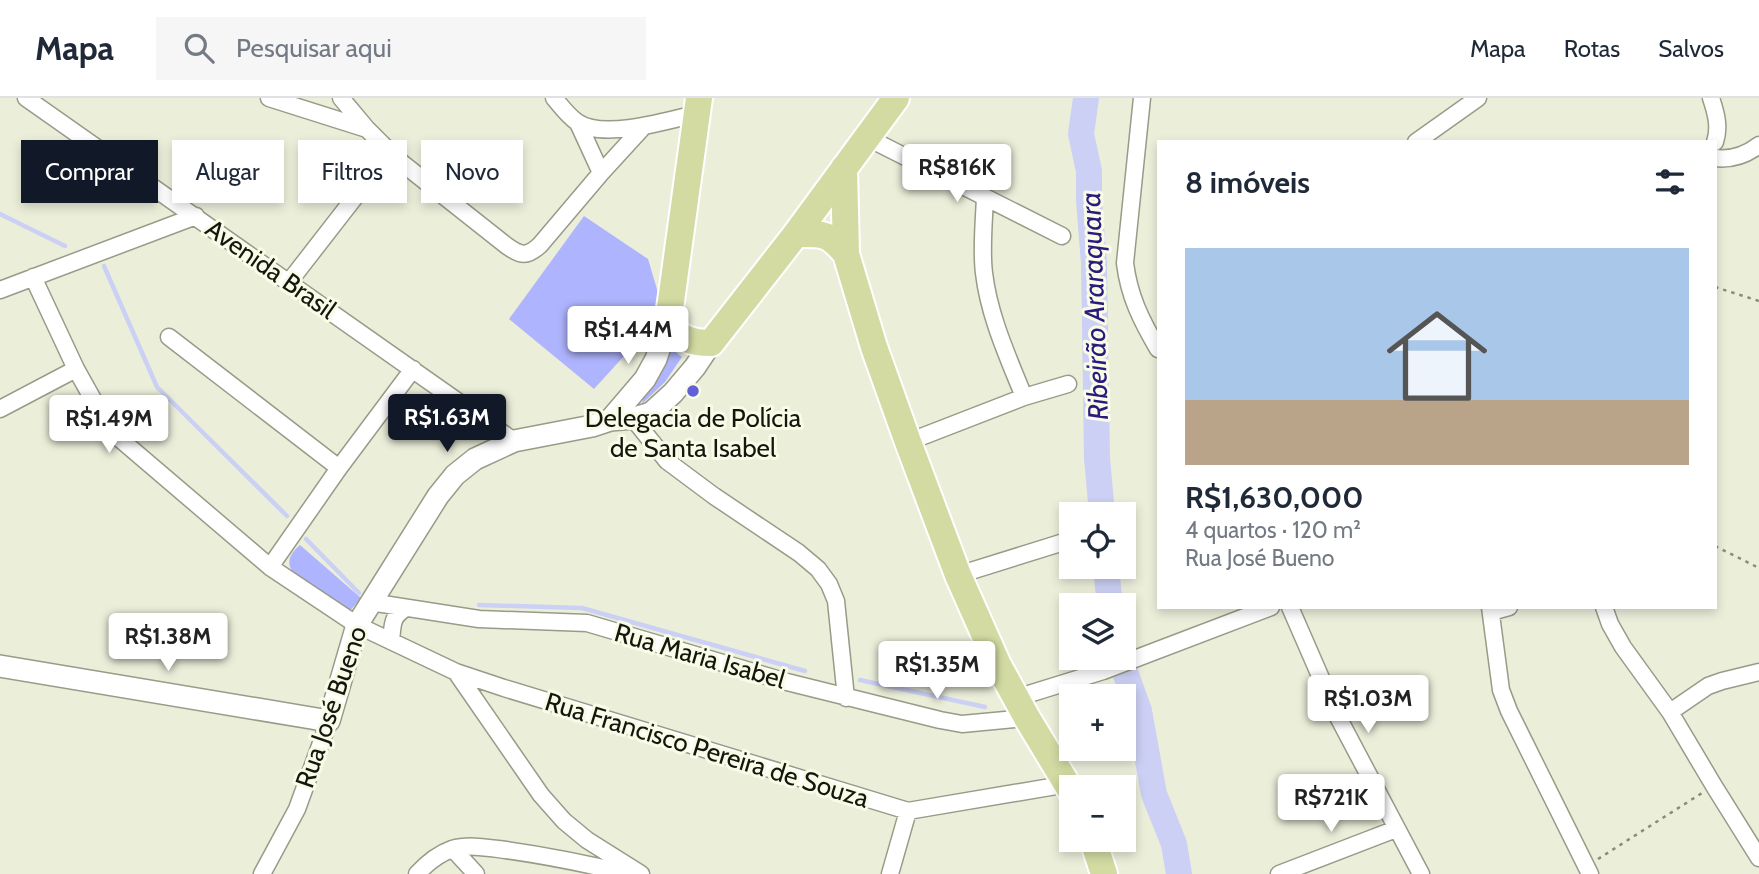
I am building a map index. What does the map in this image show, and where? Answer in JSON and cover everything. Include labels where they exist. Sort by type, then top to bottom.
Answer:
[{"type":"main road","points":[[697,106],[668,323],[677,334],[688,340],[711,344],[897,98]]},
{"type":"main road","points":[[844,168],[846,254],[874,346],[908,442],[958,575],[998,665],[1062,775]]},
{"type":"main road","points":[[796,234],[826,235],[836,241],[846,254]]},
{"type":"main road","points":[[1097,852],[1104,874]]},
{"type":"street","name":"Avenida Brasil","points":[[26,98],[514,441]]},
{"type":"street","points":[[269,98],[367,129]]},
{"type":"street","points":[[341,98],[378,140]]},
{"type":"street","points":[[554,98],[578,123],[601,173]]},
{"type":"street","points":[[1142,98],[1125,263],[1126,278],[1139,317],[1157,346]]},
{"type":"street","points":[[1419,140],[1478,98]]},
{"type":"street","points":[[1712,98],[1717,118],[1716,140]]},
{"type":"street","points":[[578,123],[593,130],[644,126],[697,106]]},
{"type":"street","points":[[407,166],[517,253],[525,254],[540,245],[644,126]]},
{"type":"street","points":[[868,138],[1062,236]]},
{"type":"street","points":[[1717,158],[1738,156],[1759,145]]},
{"type":"street","points":[[985,197],[984,272],[988,296],[997,328],[1024,397]]},
{"type":"street","points":[[289,282],[350,203]]},
{"type":"street","points":[[0,290],[196,216]]},
{"type":"street","name":"Rua Francisco Pereira de Souza","points":[[33,277],[76,369],[100,412],[120,439],[270,566],[357,625],[456,672],[908,811],[1059,788]]},
{"type":"street","points":[[668,323],[656,359],[622,415],[667,461],[818,569],[829,584],[836,601],[846,698]]},
{"type":"street","points":[[169,337],[340,468]]},
{"type":"street","name":"Rua José Bueno","points":[[262,874],[297,809],[329,721],[357,625],[454,475],[475,459],[514,441],[592,426],[622,415],[651,413],[695,367],[711,344]]},
{"type":"street","points":[[0,409],[76,369]]},
{"type":"street","points":[[270,566],[412,369]]},
{"type":"street","points":[[908,442],[1024,397],[1068,384]]},
{"type":"street","points":[[958,575],[1059,543]]},
{"type":"street","name":"Rua Maria Isabel","points":[[370,602],[479,619],[587,623],[846,698],[962,724],[1021,708],[1103,671],[1266,609]]},
{"type":"street","points":[[391,641],[393,621],[397,614],[406,608]]},
{"type":"street","points":[[1291,609],[1337,715],[1421,874]]},
{"type":"street","points":[[1605,609],[1623,647],[1670,712],[1759,858]]},
{"type":"street","points":[[1491,610],[1501,690],[1588,870]]},
{"type":"street","points":[[0,666],[329,721]]},
{"type":"street","points":[[456,672],[541,795],[564,821],[587,840],[641,874]]},
{"type":"street","points":[[1670,712],[1708,686],[1759,672]]},
{"type":"street","points":[[890,874],[908,811]]},
{"type":"street","points":[[1279,874],[1396,829]]},
{"type":"street","points":[[417,874],[428,862],[453,849],[468,847],[550,856],[629,874]]},
{"type":"street","points":[[453,849],[476,874]]},
{"type":"path","points":[[1717,289],[1759,301]]},
{"type":"path","points":[[1717,547],[1759,568]]},
{"type":"path","points":[[1588,870],[1714,786]]},
{"type":"shaded area","points":[[584,216],[648,259],[659,296],[645,333],[594,389],[509,319]]},
{"type":"shaded area","points":[[672,349],[682,357],[665,382],[642,404],[644,393]]},
{"type":"shaded area","points":[[300,545],[361,598],[348,613],[316,593],[295,575],[290,559]]},
{"type":"waterway","name":"Ribeirão Araraquara","points":[[1086,98],[1081,134],[1089,171],[1094,263],[1097,458],[1101,502]]},
{"type":"waterway","points":[[0,214],[65,246]]},
{"type":"waterway","points":[[104,266],[157,387],[287,516]]},
{"type":"waterway","points":[[306,539],[359,593]]},
{"type":"waterway","name":"Ribeirão Araraquara","points":[[1107,579],[1109,593]]},
{"type":"waterway","points":[[479,605],[582,608],[805,671]]},
{"type":"waterway","name":"Ribeirão Araraquara","points":[[1124,670],[1139,711],[1154,794],[1174,844],[1179,874]]},
{"type":"waterway","points":[[860,680],[985,707]]},
{"type":"place","name":"Delegacia de Polícia de Santa Isabel","points":[[693,391]]}]
